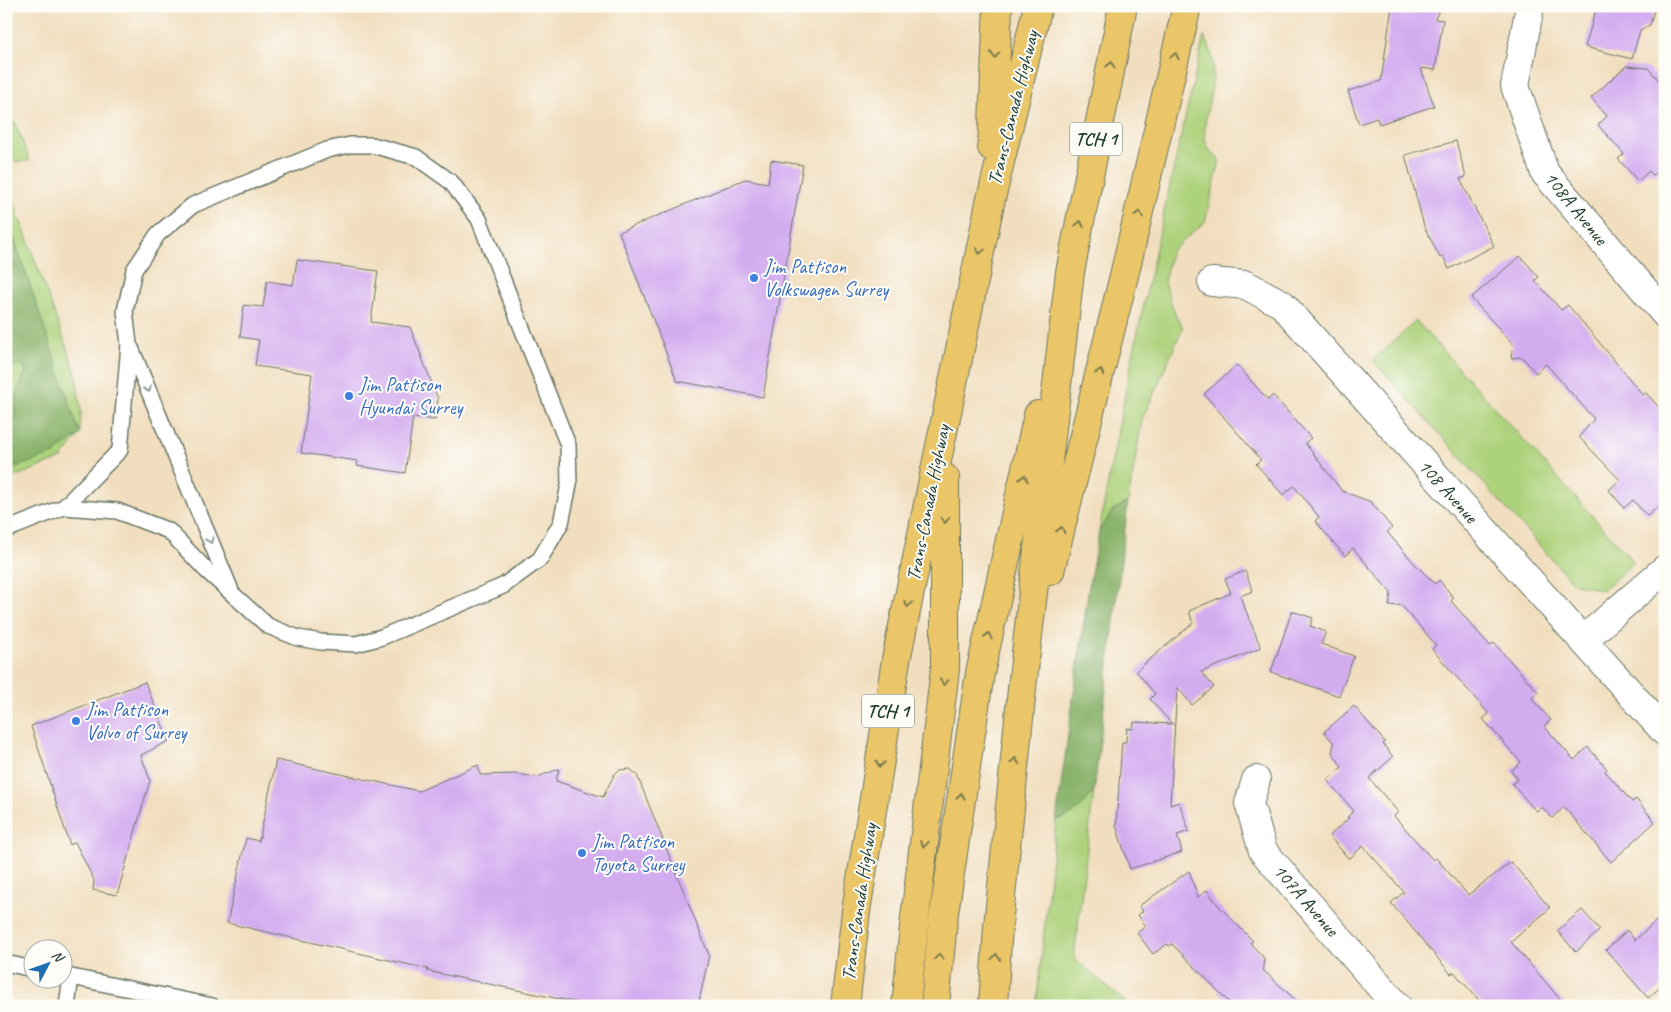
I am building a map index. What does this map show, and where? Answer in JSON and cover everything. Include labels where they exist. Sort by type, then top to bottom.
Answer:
[{"type":"highway","points":[[990,204],[998,6]]},
{"type":"highway","name":"Trans-Canada Highway","points":[[845,1006],[856,911],[896,660],[990,204],[1038,6]]},
{"type":"highway","name":"TCH 1","points":[[993,1006],[998,926],[1023,679],[1070,272],[1123,6]]},
{"type":"highway","points":[[1023,679],[1123,280],[1187,6]]},
{"type":"highway","points":[[935,1006],[943,920],[980,673],[1070,272]]},
{"type":"highway","points":[[906,1006],[914,917],[945,669],[945,419]]},
{"type":"street","name":"108A Avenue","points":[[1530,6],[1514,86],[1545,172],[1665,314]]},
{"type":"street","name":"108 Avenue","points":[[1212,282],[1246,285],[1282,304],[1665,732]]},
{"type":"street","points":[[1583,640],[1665,569]]},
{"type":"street","name":"107A Avenue","points":[[1256,780],[1249,802],[1263,851],[1396,1006]]},
{"type":"lane","points":[[6,530],[64,507],[120,450],[129,344],[126,311],[134,270],[158,234],[193,205],[327,150],[350,144],[372,145],[416,157],[451,182],[479,218],[568,445],[569,484],[561,523],[540,559],[502,586],[382,637],[356,644],[321,642],[298,638],[268,626],[230,589],[207,571],[169,531],[117,510],[64,507]]},
{"type":"lane","points":[[129,344],[230,589]]},
{"type":"lane","points":[[6,963],[22,967]]},
{"type":"lane","points":[[72,977],[212,1006]]},
{"type":"lane","points":[[66,1006],[67,990]]},
{"type":"green space","points":[[1204,36],[1211,51],[1213,66],[1205,139],[1210,150],[1220,160],[1205,222],[1171,251],[1164,282],[1175,314],[1183,328],[1142,420],[1128,502],[1113,510],[1099,532],[1135,346]]},
{"type":"green space","points":[[15,122],[30,161],[17,162],[6,159],[6,126]]},
{"type":"green space","points":[[6,180],[75,370],[81,409],[80,434],[61,459],[6,480],[6,470],[54,454],[6,214]]},
{"type":"green space","points":[[6,214],[80,434],[54,454],[6,470],[6,426],[11,424],[15,415],[16,398],[26,370],[20,363],[6,370]]},
{"type":"green space","points":[[1416,321],[1634,562],[1603,590],[1574,584],[1373,360]]},
{"type":"green space","points":[[20,363],[26,370],[16,398],[15,415],[11,424],[6,426],[6,370]]},
{"type":"green space","points":[[1128,502],[1094,791],[1082,806],[1073,813],[1056,820],[1090,579],[1099,532],[1113,510]]},
{"type":"green space","points":[[1094,791],[1074,958],[1130,1006],[1036,1006],[1056,820],[1073,813],[1082,806]]},
{"type":"building","points":[[1392,6],[1441,6],[1435,19],[1443,20],[1435,70],[1421,68],[1434,106],[1379,124],[1377,118],[1359,124],[1348,91],[1381,81]]},
{"type":"building","points":[[1597,6],[1655,6],[1650,25],[1640,30],[1632,59],[1585,47]]},
{"type":"building","points":[[1626,66],[1648,68],[1665,87],[1665,164],[1653,175],[1649,171],[1638,181],[1618,159],[1624,154],[1598,125],[1607,116],[1591,98]]},
{"type":"building","points":[[1456,141],[1466,177],[1460,179],[1494,246],[1449,269],[1443,256],[1440,258],[1424,226],[1405,155]]},
{"type":"building","points":[[771,160],[803,165],[763,397],[677,381],[619,232],[745,179],[768,183]]},
{"type":"building","points":[[1520,256],[1539,277],[1535,280],[1561,310],[1568,305],[1643,395],[1646,393],[1665,414],[1665,501],[1647,516],[1633,500],[1624,508],[1609,490],[1620,480],[1579,437],[1594,419],[1546,364],[1536,373],[1522,357],[1511,358],[1513,344],[1471,298]]},
{"type":"building","points":[[297,260],[378,271],[371,322],[410,327],[438,399],[435,420],[413,417],[405,473],[357,466],[358,461],[301,453],[312,374],[255,366],[259,340],[240,337],[244,305],[263,307],[267,281],[293,285]]},
{"type":"building","points":[[1237,365],[1268,400],[1273,395],[1311,438],[1305,443],[1342,491],[1371,502],[1392,528],[1387,532],[1414,563],[1435,584],[1439,580],[1454,598],[1451,601],[1490,646],[1494,643],[1538,692],[1532,699],[1551,720],[1544,726],[1574,760],[1588,747],[1607,769],[1605,771],[1632,802],[1636,799],[1655,822],[1611,862],[1564,807],[1552,818],[1542,807],[1536,811],[1512,784],[1518,779],[1511,771],[1521,762],[1483,719],[1489,714],[1432,649],[1436,645],[1401,605],[1389,606],[1391,593],[1353,548],[1345,556],[1315,521],[1319,517],[1294,486],[1283,495],[1256,464],[1261,460],[1204,394]]},
{"type":"building","points":[[1245,571],[1253,591],[1240,596],[1261,648],[1201,672],[1214,687],[1192,705],[1177,687],[1170,805],[1179,802],[1189,831],[1177,835],[1182,852],[1130,869],[1116,826],[1122,742],[1126,742],[1127,728],[1133,729],[1134,722],[1172,724],[1150,699],[1155,694],[1136,671],[1193,623],[1189,611],[1231,593],[1225,579]]},
{"type":"building","points":[[1292,611],[1313,618],[1310,626],[1326,632],[1321,644],[1354,656],[1339,696],[1271,672]]},
{"type":"building","points":[[145,682],[169,741],[141,755],[150,780],[117,895],[93,890],[94,880],[75,842],[70,845],[31,726]]},
{"type":"building","points":[[1354,706],[1385,742],[1383,744],[1393,757],[1369,778],[1398,812],[1394,816],[1433,860],[1436,858],[1468,895],[1511,862],[1550,908],[1511,942],[1566,1006],[1484,1006],[1454,972],[1451,974],[1391,903],[1404,892],[1363,846],[1349,859],[1329,836],[1354,811],[1327,780],[1342,767],[1332,752],[1334,743],[1324,732]]},
{"type":"building","points":[[276,760],[419,791],[478,765],[480,775],[516,774],[537,777],[559,769],[556,781],[603,797],[614,775],[619,770],[630,769],[637,775],[709,955],[698,1006],[593,1006],[427,971],[428,969],[227,923],[246,838],[259,841]]},
{"type":"building","points":[[1189,871],[1198,897],[1207,890],[1219,906],[1253,941],[1250,943],[1264,958],[1263,970],[1302,1006],[1233,1006],[1172,944],[1169,946],[1167,944],[1153,954],[1137,933],[1146,926],[1138,915],[1143,911],[1139,906]]},
{"type":"building","points":[[1582,910],[1600,930],[1576,952],[1557,931]]},
{"type":"building","points":[[1665,913],[1665,983],[1648,998],[1606,950],[1627,930],[1635,940]]},
{"type":"place","name":"Jim Pattison Volkswagen Surrey","points":[[754,278]]},
{"type":"place","name":"Jim Pattison Hyundai Surrey","points":[[349,396]]},
{"type":"place","name":"Jim Pattison Volvo of Surrey","points":[[76,721]]},
{"type":"place","name":"Jim Pattison Toyota Surrey","points":[[582,853]]}]
